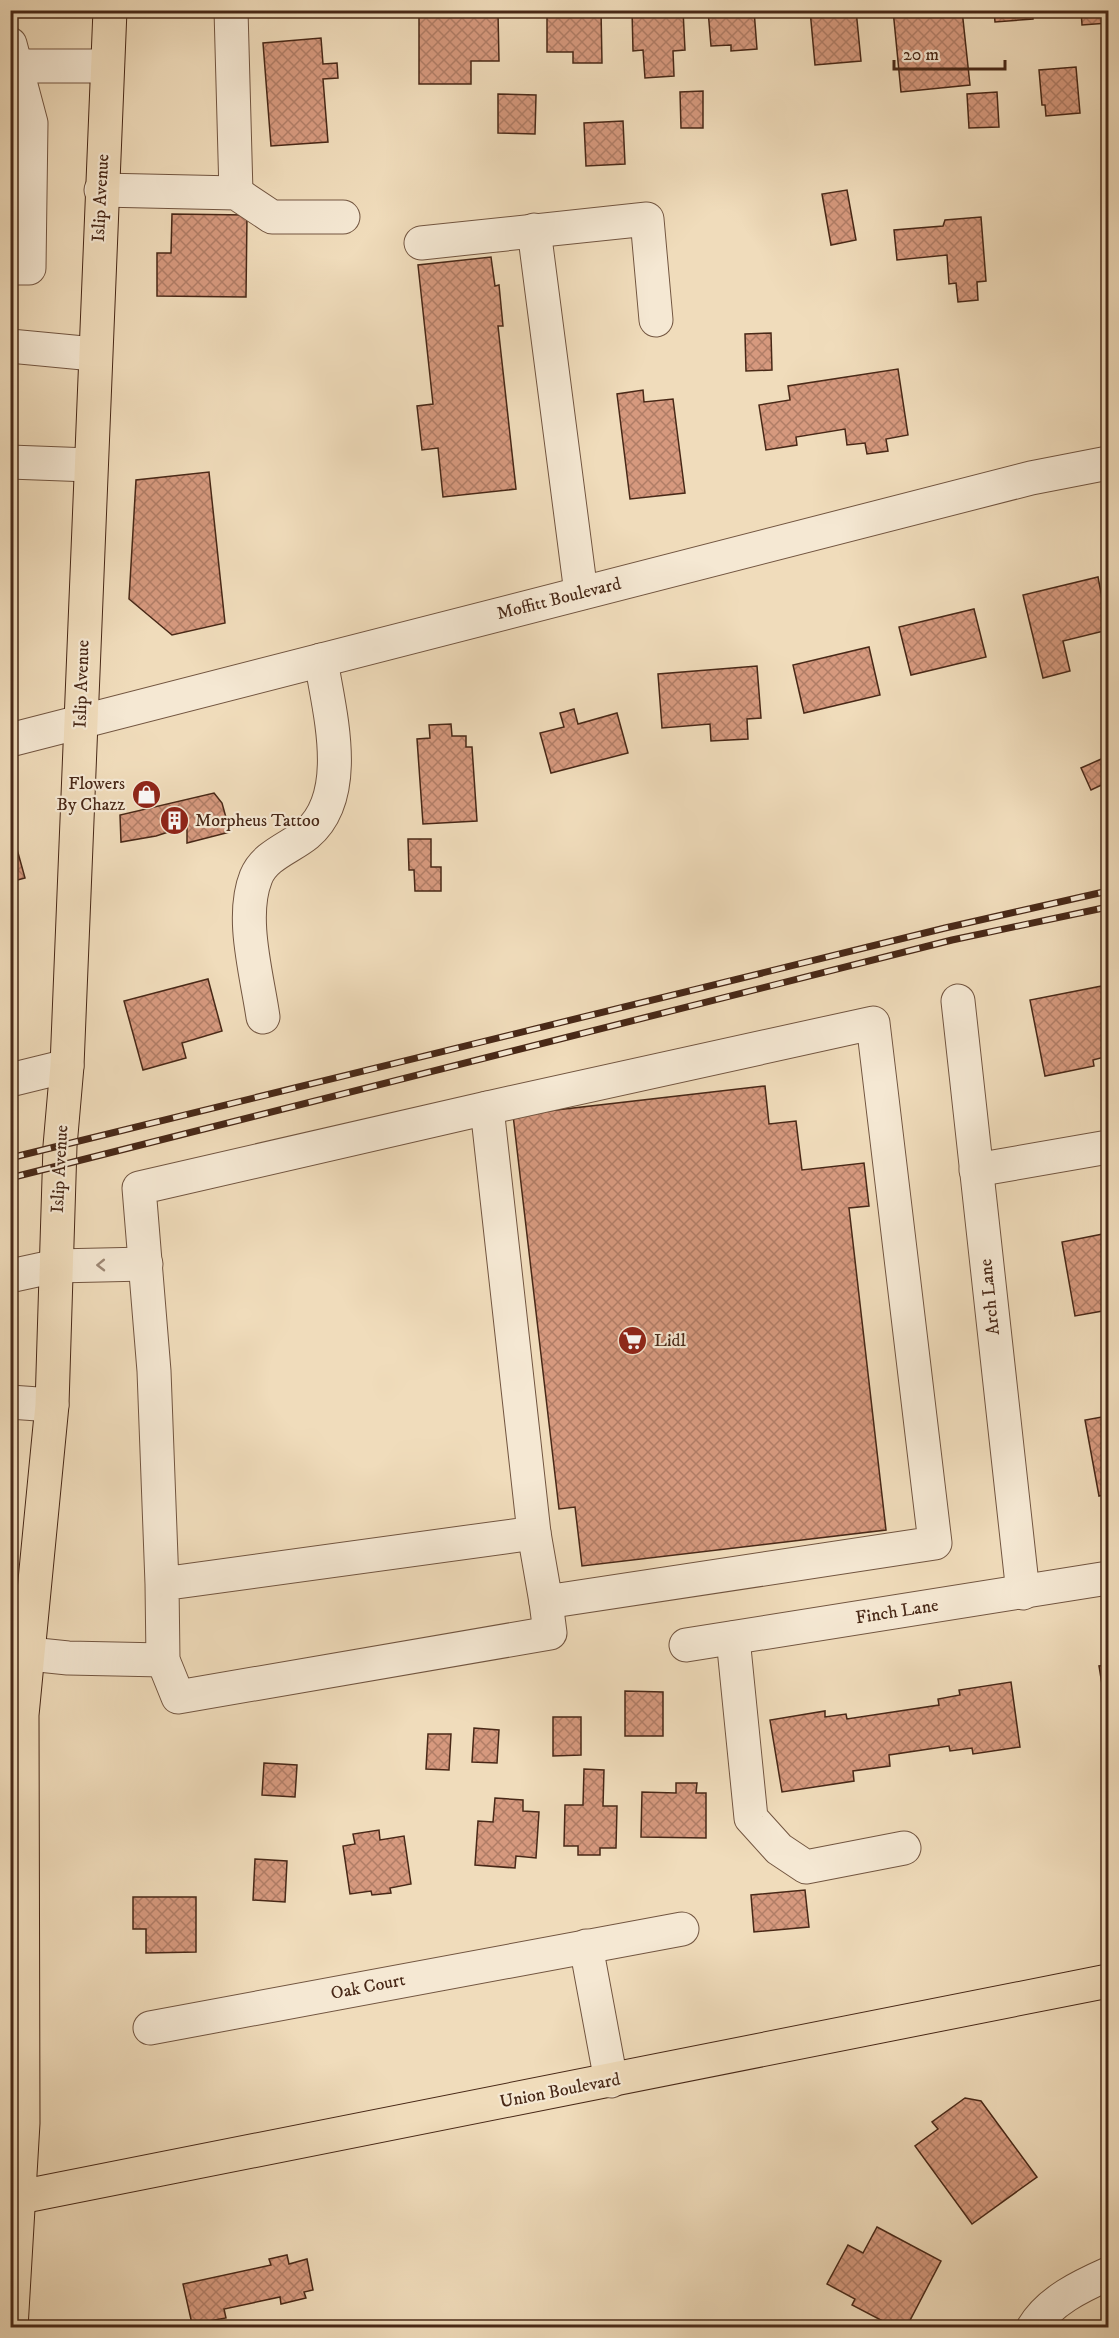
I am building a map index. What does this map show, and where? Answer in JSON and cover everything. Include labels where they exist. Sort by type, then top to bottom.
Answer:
[{"type":"main road","name":"Islip Avenue","points":[[11,2328],[15,2198],[23,2123],[16,1715],[20,1653],[52,1405],[60,1146],[67,1066],[94,354],[110,10]]},
{"type":"main road","name":"Union Boulevard","points":[[15,2198],[1108,1981]]},
{"type":"street","points":[[231,10],[236,193]]},
{"type":"street","points":[[10,268],[29,268],[31,123],[13,55],[107,66]]},
{"type":"street","points":[[101,190],[236,193],[272,217],[343,217]]},
{"type":"street","points":[[421,243],[647,219],[656,320]]},
{"type":"street","points":[[534,230],[580,593]]},
{"type":"street","points":[[10,346],[94,354]]},
{"type":"street","points":[[10,462],[90,465]]},
{"type":"street","name":"Moffitt Boulevard","points":[[10,740],[1031,478],[1108,463]]},
{"type":"street","points":[[263,1017],[248,911],[256,877],[266,860],[296,843],[318,824],[330,799],[335,744],[321,660]]},
{"type":"street","name":"Arch Lane","points":[[958,1001],[1023,1593]]},
{"type":"street","points":[[487,1108],[534,1533],[550,1633],[178,1697],[163,1659],[155,1382],[139,1188],[487,1108],[873,1023],[935,1543],[546,1602]]},
{"type":"street","points":[[10,1080],[67,1066]]},
{"type":"street","points":[[976,1170],[1108,1147]]},
{"type":"street","points":[[10,1276],[56,1266],[146,1264]]},
{"type":"street","points":[[10,1402],[52,1405]]},
{"type":"street","points":[[162,1584],[534,1533]]},
{"type":"street","name":"Finch Lane","points":[[686,1645],[1108,1578]]},
{"type":"street","points":[[733,1638],[751,1818],[779,1849],[806,1867],[904,1848]]},
{"type":"street","points":[[20,1653],[68,1658],[163,1659]]},
{"type":"street","name":"Oak Court","points":[[150,2028],[681,1929]]},
{"type":"street","points":[[586,1947],[611,2081]]},
{"type":"street","points":[[1033,2328],[1039,2319],[1077,2288],[1108,2274]]},
{"type":"building","points":[[434,10],[498,13],[499,61],[471,61],[471,84],[419,84],[419,14],[434,14]]},
{"type":"building","points":[[547,10],[601,10],[602,63],[573,63],[573,52],[547,52]]},
{"type":"building","points":[[632,10],[683,10],[685,50],[673,51],[674,76],[645,78],[643,50],[633,51]]},
{"type":"building","points":[[708,10],[754,10],[757,49],[731,51],[731,45],[711,46]]},
{"type":"building","points":[[810,10],[856,10],[861,61],[815,65]]},
{"type":"building","points":[[893,10],[962,10],[970,85],[901,92]]},
{"type":"building","points":[[994,10],[1033,10],[1033,19],[995,22]]},
{"type":"building","points":[[1081,10],[1108,10],[1108,23],[1082,25]]},
{"type":"building","points":[[321,38],[323,64],[337,63],[338,78],[323,79],[328,142],[271,146],[263,43]]},
{"type":"building","points":[[1076,67],[1080,113],[1046,116],[1045,105],[1042,105],[1039,70]]},
{"type":"building","points":[[703,91],[703,128],[681,128],[680,92]]},
{"type":"building","points":[[997,92],[999,127],[969,128],[967,94]]},
{"type":"building","points":[[498,94],[536,95],[535,134],[498,133]]},
{"type":"building","points":[[623,121],[625,164],[586,166],[584,123]]},
{"type":"building","points":[[10,175],[16,175],[15,236],[10,236]]},
{"type":"building","points":[[847,190],[856,240],[831,245],[822,194]]},
{"type":"building","points":[[172,214],[247,215],[246,297],[157,296],[157,253],[171,253]]},
{"type":"building","points":[[981,217],[986,281],[977,282],[978,300],[958,302],[956,283],[949,284],[947,255],[897,260],[894,230],[943,226],[945,220]]},
{"type":"building","points":[[491,257],[495,286],[499,285],[503,326],[498,326],[516,489],[443,497],[438,448],[422,450],[417,406],[433,404],[418,265]]},
{"type":"building","points":[[771,333],[772,370],[746,371],[745,334]]},
{"type":"building","points":[[898,369],[908,435],[886,439],[888,451],[867,454],[865,443],[847,445],[845,429],[796,437],[797,445],[766,450],[759,405],[790,400],[788,386]]},
{"type":"building","points":[[643,390],[644,402],[673,399],[685,493],[630,499],[617,394]]},
{"type":"building","points":[[209,472],[225,623],[172,635],[129,599],[136,480]]},
{"type":"building","points":[[1098,577],[1108,630],[1063,641],[1070,671],[1043,678],[1023,595]]},
{"type":"building","points":[[974,609],[986,657],[911,675],[899,627]]},
{"type":"building","points":[[869,647],[880,695],[804,713],[793,665]]},
{"type":"building","points":[[757,666],[761,718],[747,719],[748,739],[711,741],[710,724],[662,728],[658,674]]},
{"type":"building","points":[[574,709],[578,724],[617,713],[628,753],[551,773],[540,733],[564,727],[560,713]]},
{"type":"building","points":[[451,724],[452,736],[466,736],[466,747],[472,747],[477,821],[423,824],[417,739],[430,738],[429,725]]},
{"type":"building","points":[[1108,756],[1108,782],[1091,790],[1081,768]]},
{"type":"building","name":"Morpheus Tattoo","points":[[214,793],[222,803],[230,832],[187,843],[187,826],[156,836],[121,842],[120,815]]},
{"type":"building","points":[[10,824],[25,878],[10,882]]},
{"type":"building","points":[[408,839],[431,839],[431,867],[441,867],[441,891],[415,891],[414,870],[409,870]]},
{"type":"building","points":[[13,946],[10,975],[10,947]]},
{"type":"building","points":[[208,979],[222,1031],[182,1043],[186,1058],[143,1070],[124,1001]]},
{"type":"building","points":[[1102,986],[1104,998],[1108,997],[1108,1056],[1093,1060],[1094,1066],[1045,1076],[1030,1000]]},
{"type":"building","points":[[765,1086],[769,1124],[796,1121],[802,1170],[864,1163],[869,1206],[849,1208],[886,1530],[582,1566],[575,1507],[559,1509],[513,1115]]},
{"type":"building","points":[[1108,1233],[1108,1310],[1075,1316],[1062,1242]]},
{"type":"building","points":[[1108,1416],[1108,1494],[1099,1496],[1085,1420]]},
{"type":"building","points":[[1108,1665],[1108,1722],[1099,1666]]},
{"type":"building","points":[[1011,1682],[1020,1747],[973,1754],[972,1748],[950,1751],[949,1746],[889,1755],[890,1766],[853,1771],[854,1781],[782,1792],[770,1720],[825,1711],[825,1717],[846,1714],[847,1719],[939,1705],[938,1699],[960,1695],[959,1690]]},
{"type":"building","points":[[625,1691],[663,1692],[663,1736],[625,1736]]},
{"type":"building","points":[[553,1717],[581,1717],[581,1755],[553,1756]]},
{"type":"building","points":[[474,1728],[499,1730],[497,1763],[472,1762]]},
{"type":"building","points":[[428,1734],[451,1734],[449,1770],[426,1769]]},
{"type":"building","points":[[264,1763],[297,1765],[295,1797],[262,1795]]},
{"type":"building","points":[[584,1769],[604,1770],[603,1806],[617,1806],[616,1848],[600,1848],[600,1855],[578,1855],[578,1846],[564,1846],[565,1805],[583,1805]]},
{"type":"building","points":[[676,1783],[697,1783],[696,1793],[706,1793],[706,1838],[641,1837],[642,1792],[676,1793]]},
{"type":"building","points":[[495,1798],[523,1800],[523,1811],[539,1812],[536,1858],[516,1856],[515,1868],[475,1865],[478,1821],[493,1822]]},
{"type":"building","points":[[379,1830],[380,1840],[404,1836],[411,1884],[390,1888],[391,1893],[372,1895],[371,1891],[350,1894],[343,1846],[355,1844],[353,1834]]},
{"type":"building","points":[[255,1859],[287,1861],[285,1902],[253,1900]]},
{"type":"building","points":[[805,1890],[809,1927],[754,1932],[751,1895]]},
{"type":"building","points":[[133,1897],[196,1897],[196,1952],[146,1953],[146,1929],[133,1929]]},
{"type":"building","points":[[965,2098],[981,2101],[1037,2177],[972,2224],[915,2146],[938,2129],[932,2122]]},
{"type":"building","points":[[877,2227],[941,2261],[906,2328],[896,2328],[852,2305],[855,2299],[827,2284],[848,2245],[863,2253]]},
{"type":"building","points":[[287,2255],[289,2264],[307,2259],[313,2290],[304,2292],[306,2298],[281,2304],[280,2297],[224,2309],[226,2318],[192,2324],[183,2284],[271,2265],[269,2259]]},
{"type":"railway","points":[[10,1158],[945,928],[1108,891]]},
{"type":"railway","points":[[10,1178],[952,940],[1108,907]]},
{"type":"place","name":"Flowers By Chazz","points":[[146,794]]},
{"type":"place","name":"Morpheus Tattoo","points":[[174,821]]},
{"type":"place","name":"Lidl","points":[[633,1341]]}]
